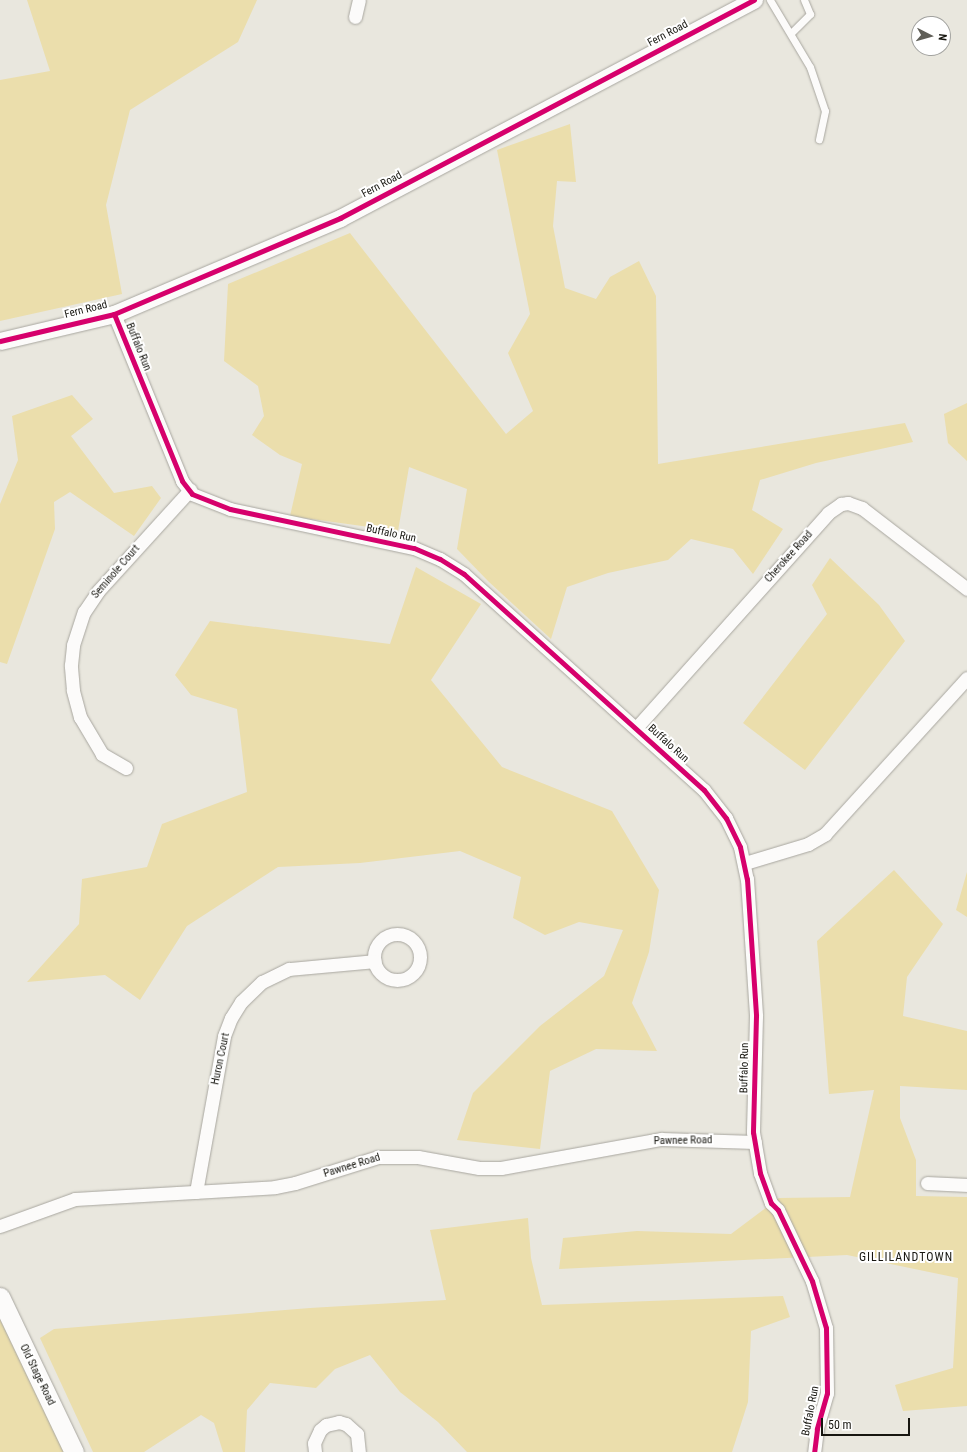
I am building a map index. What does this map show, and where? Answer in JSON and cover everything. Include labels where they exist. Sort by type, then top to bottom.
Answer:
[{"type":"main road","name":"Old Stage Road","points":[[0,1297],[74,1452]]},
{"type":"street","points":[[355,17],[359,0]]},
{"type":"street","name":"Fern Road","points":[[0,341],[114,314],[340,218],[748,1]]},
{"type":"street","name":"Buffalo Run","points":[[114,314],[182,481],[190,490],[230,509],[414,548],[440,559],[464,574],[636,728],[717,804],[734,832],[745,863],[756,1016],[755,1142],[766,1190],[812,1281],[826,1328],[827,1393],[817,1429],[814,1452]]},
{"type":"street","name":"Seminole Court","points":[[126,768],[102,754],[80,717],[73,690],[71,665],[73,645],[84,612],[98,591],[190,490]]},
{"type":"street","name":"Cherokee Road","points":[[636,728],[828,513],[840,504],[848,503],[862,508],[967,589]]},
{"type":"street","points":[[745,863],[808,844],[826,834],[967,678]]},
{"type":"street","name":"Huron Court","points":[[196,1192],[224,1036],[231,1018],[241,1002],[262,982],[289,970],[375,961]]},
{"type":"street","name":"Pawnee Road","points":[[0,1226],[75,1198],[196,1192],[295,1184],[384,1156],[418,1157],[479,1168],[501,1168],[661,1139],[755,1142]]},
{"type":"street","points":[[927,1183],[967,1185]]},
{"type":"street","points":[[315,1452],[314,1443],[320,1430],[326,1425],[339,1422],[346,1424],[357,1434],[359,1452]]},
{"type":"lane","points":[[770,0],[810,67],[825,111],[819,139]]},
{"type":"lane","points":[[790,32],[810,14],[804,0]]},
{"type":"shaded area","points":[[27,0],[257,0],[238,42],[130,110],[106,205],[122,294],[0,321],[0,80],[50,71]]},
{"type":"shaded area","points":[[570,124],[576,182],[557,181],[553,226],[565,288],[596,299],[610,277],[639,261],[656,296],[658,464],[905,423],[913,442],[816,463],[760,480],[752,510],[783,529],[753,574],[733,549],[691,539],[668,560],[608,573],[567,587],[551,639],[489,582],[457,549],[467,489],[409,467],[398,531],[290,516],[302,464],[280,455],[252,435],[264,416],[258,386],[224,361],[228,284],[350,233],[506,434],[533,411],[508,353],[530,314],[497,150]]},
{"type":"shaded area","points":[[72,395],[93,419],[71,436],[114,493],[152,486],[161,498],[134,536],[70,492],[54,502],[55,529],[7,664],[0,662],[0,504],[18,460],[12,416]]},
{"type":"shaded area","points":[[967,403],[967,461],[948,443],[944,414]]},
{"type":"shaded area","points":[[830,558],[879,605],[905,641],[805,770],[743,723],[827,614],[812,585]]},
{"type":"shaded area","points":[[416,567],[481,604],[431,680],[502,767],[612,811],[659,890],[649,952],[632,1003],[657,1051],[596,1049],[550,1071],[540,1149],[457,1140],[473,1093],[540,1026],[604,976],[623,930],[579,922],[545,935],[513,918],[521,877],[460,851],[360,863],[278,867],[187,926],[140,1000],[105,975],[27,982],[79,924],[82,879],[147,867],[162,824],[247,792],[237,709],[191,695],[175,675],[210,621],[390,644]]},
{"type":"shaded area","points":[[894,870],[943,924],[907,977],[903,1016],[967,1031],[967,1090],[900,1086],[900,1118],[916,1160],[916,1196],[967,1197],[967,1406],[903,1411],[895,1385],[953,1368],[958,1278],[847,1255],[559,1269],[563,1238],[637,1231],[731,1234],[779,1198],[850,1197],[874,1090],[829,1094],[817,941]]},
{"type":"shaded area","points":[[967,872],[967,917],[956,910]]},
{"type":"shaded area","points":[[528,1218],[531,1258],[542,1305],[783,1296],[790,1317],[751,1331],[748,1402],[732,1452],[467,1452],[438,1422],[400,1392],[370,1355],[335,1369],[316,1388],[270,1383],[247,1410],[245,1452],[223,1452],[214,1423],[201,1415],[144,1452],[93,1452],[40,1338],[54,1329],[310,1308],[446,1300],[430,1230]]},
{"type":"shaded area","points":[[0,1319],[64,1452],[0,1452]]},
{"type":"cycle path","points":[[0,341],[114,314],[340,218],[754,0]]},
{"type":"cycle path","points":[[114,314],[182,481],[192,494],[230,509],[414,548],[440,559],[464,574],[704,790],[726,818],[740,847],[747,879],[756,1016],[753,1132],[760,1173],[771,1203],[778,1210],[812,1281],[826,1328],[827,1393],[817,1429],[814,1452]]},
{"type":"district","name":"GILLILANDTOWN","points":[[906,1258]]}]
